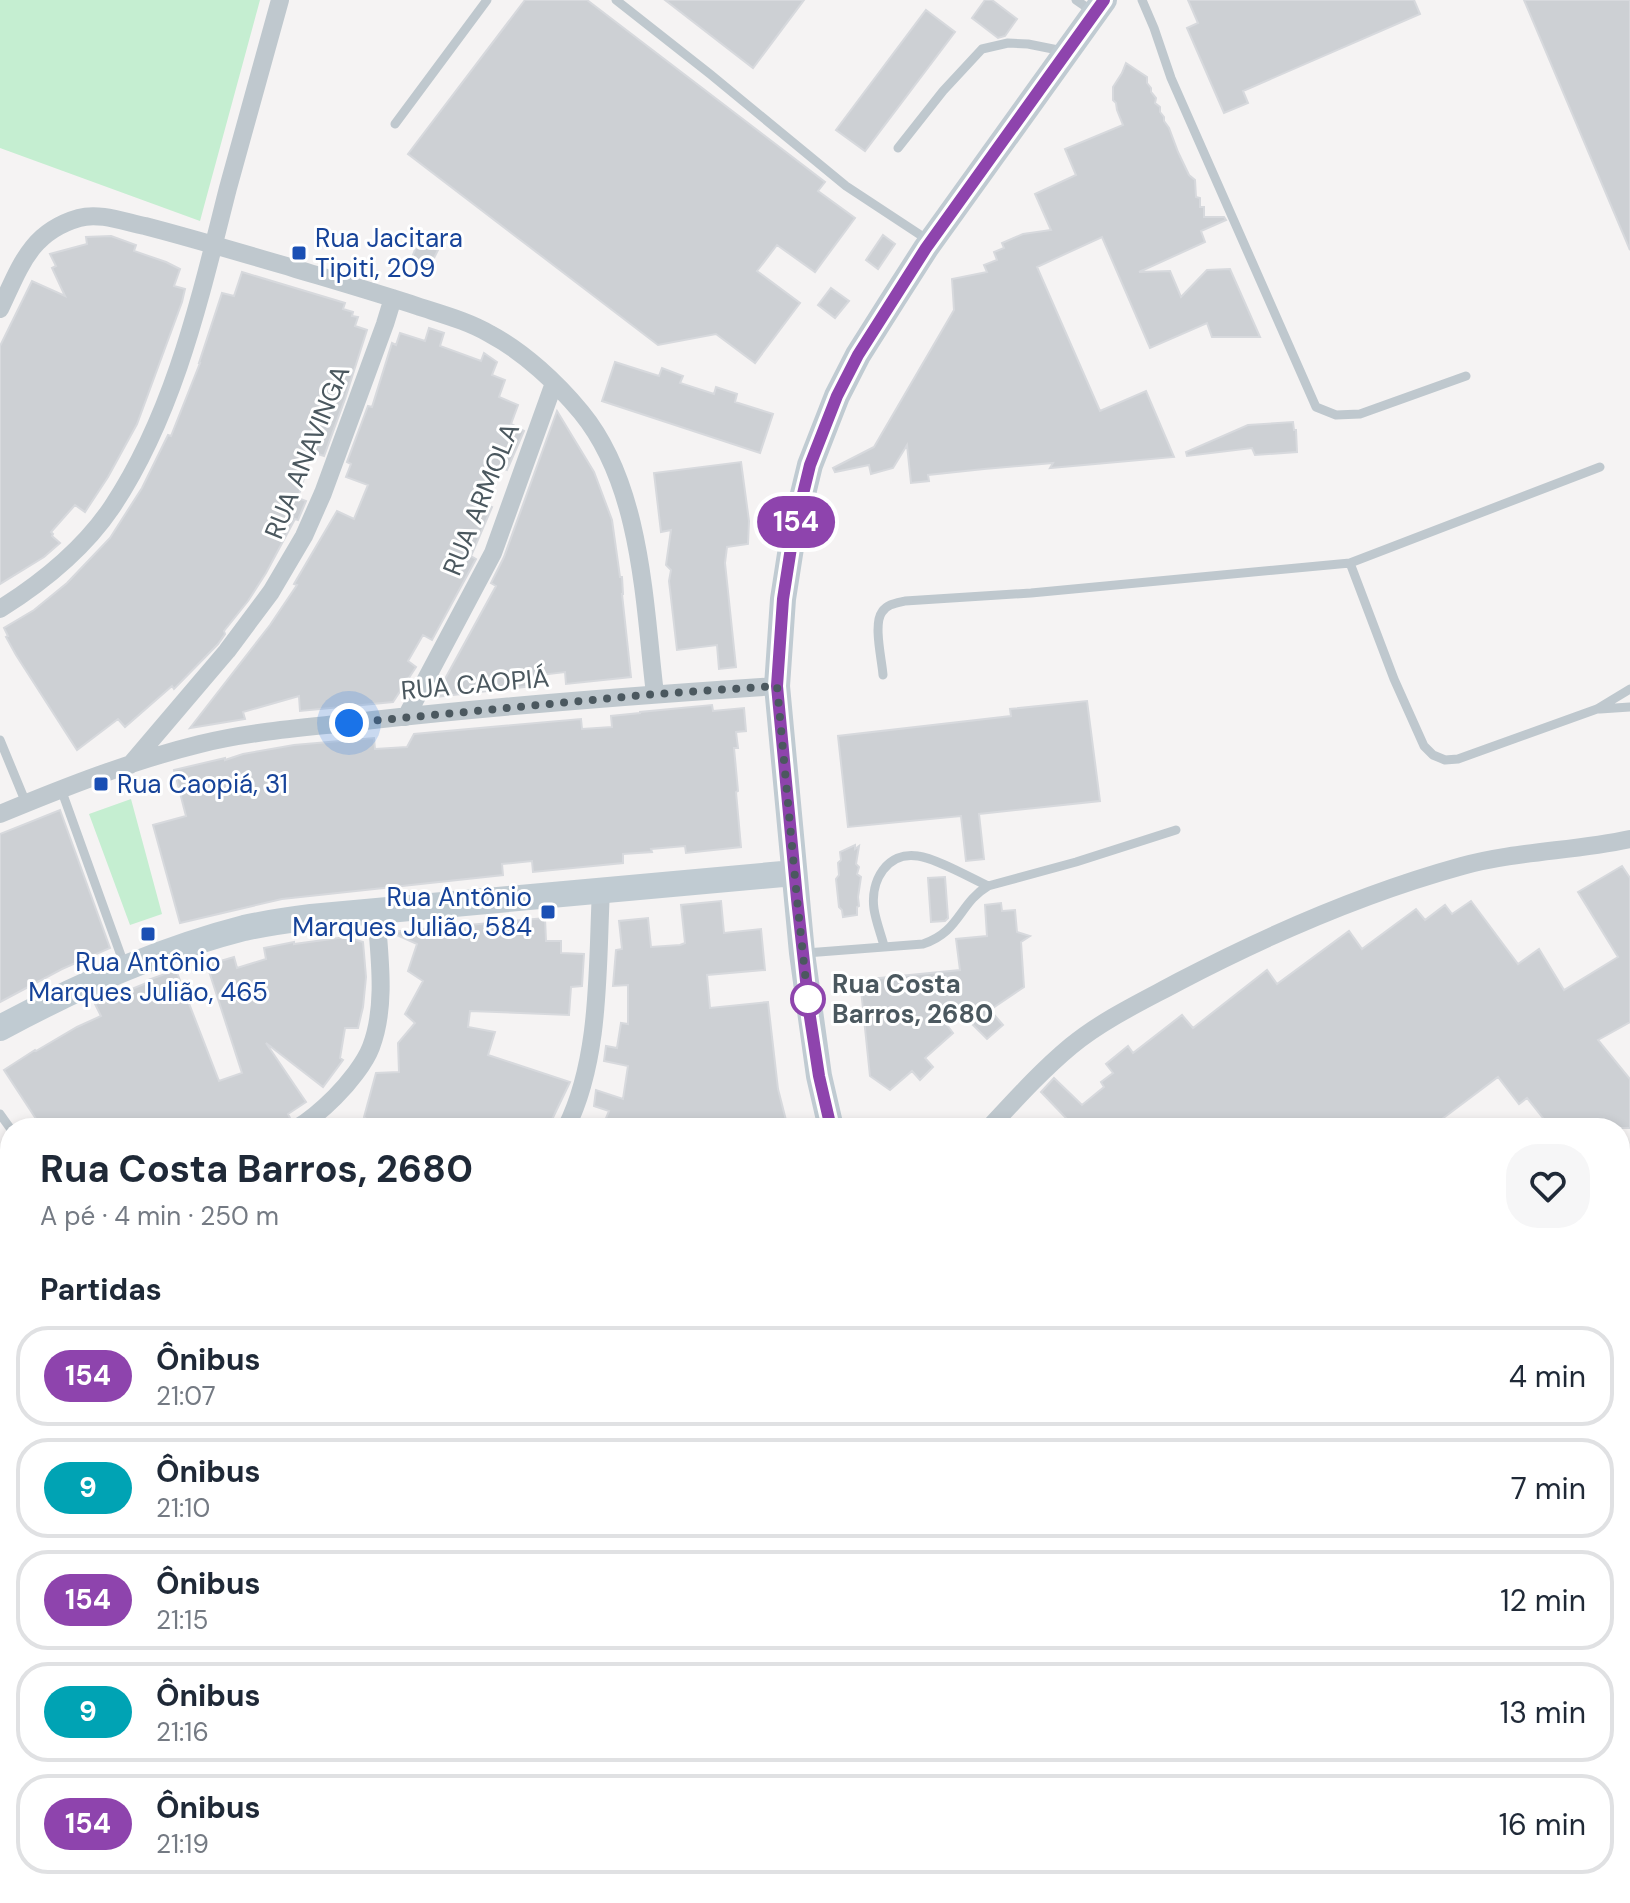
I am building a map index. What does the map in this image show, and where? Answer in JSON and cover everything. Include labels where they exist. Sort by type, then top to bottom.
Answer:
[{"type":"main road","points":[[829,1118],[819,1076],[802,953],[777,686],[783,599],[793,535],[810,465],[837,396],[858,355],[931,242],[1067,52],[1092,4]]},
{"type":"main road","points":[[0,1028],[59,996],[151,956],[245,928],[311,917],[794,873]]},
{"type":"street","points":[[0,609],[39,583],[77,551],[111,508],[141,457],[167,401],[208,271],[280,0]]},
{"type":"street","points":[[0,309],[34,244],[54,227],[83,216],[109,218],[215,245],[393,298],[490,333],[537,366],[554,383],[582,413],[606,450],[626,498],[636,540],[655,694]]},
{"type":"street","name":"RUA ANAVINGA","points":[[130,765],[227,651],[271,592],[304,536],[323,493],[393,298]]},
{"type":"street","name":"RUA ARMOLA","points":[[406,717],[493,553],[554,383]]},
{"type":"street","name":"RUA CAOPIÁ","points":[[0,814],[61,789],[201,743],[406,717],[777,686]]},
{"type":"street","points":[[999,1118],[1071,1046],[1119,1013],[1247,947],[1325,912],[1463,866],[1630,839]]},
{"type":"street","points":[[571,1118],[590,1053],[601,890]]},
{"type":"street","points":[[313,1118],[347,1085],[371,1048],[378,1019],[380,979],[376,911]]},
{"type":"lane","points":[[395,124],[487,0]]},
{"type":"lane","points":[[616,0],[846,186],[931,242]]},
{"type":"lane","points":[[1142,0],[1171,78],[1316,407],[1336,415],[1360,414],[1466,376]]},
{"type":"lane","points":[[898,148],[943,91],[982,49],[1008,43],[1067,52]]},
{"type":"lane","points":[[883,675],[878,626],[881,612],[891,604],[1350,563],[1600,467]]},
{"type":"lane","points":[[1350,563],[1394,679],[1424,746],[1433,755],[1445,760],[1458,759],[1597,709],[1630,689]]},
{"type":"lane","points":[[1597,709],[1630,707]]},
{"type":"lane","points":[[0,740],[26,803]]},
{"type":"lane","points":[[61,789],[126,967]]},
{"type":"lane","points":[[802,953],[923,944],[938,939],[949,930],[978,892],[988,886],[1176,830]]},
{"type":"lane","points":[[884,946],[874,907],[876,883],[886,864],[901,856],[920,856],[988,886]]},
{"type":"green space","points":[[0,0],[260,0],[200,221],[0,148]]},
{"type":"green space","points":[[131,799],[162,914],[130,925],[89,814]]},
{"type":"building","points":[[525,0],[587,0],[825,182],[818,191],[855,218],[815,272],[777,245],[757,271],[800,303],[755,363],[716,334],[658,345],[408,154]]},
{"type":"building","points":[[665,0],[804,0],[753,68]]},
{"type":"building","points":[[985,0],[992,0],[1017,19],[1005,36],[998,38],[972,18]]},
{"type":"building","points":[[1188,0],[1414,0],[1420,14],[1243,91],[1248,103],[1224,113],[1187,28],[1198,23]]},
{"type":"building","points":[[1524,0],[1630,0],[1630,250]]},
{"type":"building","points":[[926,10],[955,32],[865,151],[836,130]]},
{"type":"building","points":[[1126,63],[1147,77],[1156,98],[1155,103],[1160,107],[1189,175],[1195,180],[1196,197],[1200,198],[1200,207],[1204,207],[1204,217],[1224,217],[1226,220],[1201,231],[1205,242],[1139,272],[1170,271],[1181,297],[1207,270],[1230,269],[1260,337],[1212,337],[1207,323],[1150,348],[1102,237],[1037,267],[1100,411],[1146,391],[1174,457],[1050,468],[1053,463],[984,469],[928,475],[929,481],[911,483],[907,445],[893,468],[871,474],[869,465],[835,472],[833,468],[874,447],[954,310],[952,279],[987,272],[984,265],[997,260],[994,252],[1004,248],[1002,243],[1023,234],[1051,230],[1035,194],[1076,175],[1065,149],[1123,125],[1113,100],[1113,87]]},
{"type":"building","points":[[883,235],[895,244],[878,269],[866,260]]},
{"type":"building","points":[[111,236],[136,245],[134,251],[180,269],[174,286],[185,289],[182,302],[137,424],[108,477],[85,512],[75,505],[51,532],[60,543],[44,557],[0,584],[0,346],[32,281],[65,296],[52,268],[56,266],[50,254],[87,244],[86,237]]},
{"type":"building","points":[[418,242],[438,250],[429,268],[411,260]]},
{"type":"building","points":[[242,272],[345,303],[343,309],[358,317],[355,326],[367,330],[345,399],[324,456],[312,452],[298,498],[306,501],[298,520],[295,519],[266,573],[218,644],[174,689],[172,686],[125,727],[118,719],[77,750],[16,655],[4,628],[34,610],[67,583],[110,538],[142,488],[168,435],[171,436],[200,363],[222,293],[234,296]]},
{"type":"building","points":[[831,288],[849,301],[835,318],[818,305]]},
{"type":"building","points":[[429,328],[444,333],[440,346],[481,361],[484,353],[497,362],[492,375],[505,380],[499,397],[518,405],[511,424],[524,431],[507,470],[493,465],[480,503],[492,507],[471,556],[476,559],[432,640],[423,635],[408,661],[416,667],[393,702],[300,711],[299,696],[243,712],[245,719],[190,728],[270,625],[297,585],[294,584],[337,511],[354,519],[368,485],[346,477],[351,464],[347,462],[368,406],[372,407],[392,343],[396,345],[400,333],[425,341]]},
{"type":"building","points":[[615,362],[659,376],[662,368],[683,376],[680,383],[714,394],[716,387],[737,394],[735,402],[773,414],[760,453],[602,401]]},
{"type":"building","points":[[557,411],[594,472],[612,520],[622,577],[631,677],[566,684],[565,672],[532,676],[533,686],[435,697],[496,586],[491,583],[504,557]]},
{"type":"building","points":[[1293,422],[1297,452],[1255,455],[1252,448],[1187,456],[1186,452],[1248,425]]},
{"type":"building","points":[[741,462],[749,521],[748,544],[727,547],[725,563],[736,667],[719,669],[717,645],[677,650],[669,581],[671,570],[666,565],[671,530],[661,532],[654,473]]},
{"type":"building","points":[[1087,701],[1100,801],[979,814],[984,859],[966,861],[961,816],[848,827],[838,736],[1011,716],[1010,709]]},
{"type":"building","points":[[712,705],[713,711],[744,708],[746,731],[736,732],[738,748],[734,748],[741,847],[686,853],[685,846],[651,849],[652,852],[623,854],[623,863],[533,872],[532,861],[502,864],[503,875],[282,899],[180,923],[153,825],[186,816],[174,770],[294,745],[374,738],[375,749],[407,747],[414,734],[581,719],[582,729],[612,727],[611,716]]},
{"type":"building","points":[[60,810],[110,948],[0,1002],[0,834]]},
{"type":"building","points":[[855,845],[855,849],[859,846],[856,864],[859,867],[857,874],[861,877],[859,906],[857,915],[843,917],[836,879],[839,875],[838,863],[841,860],[840,852]]},
{"type":"building","points":[[1622,866],[1630,878],[1630,1022],[1598,1040],[1630,1079],[1630,1118],[1543,1118],[1527,1098],[1519,1104],[1498,1077],[1443,1118],[1066,1118],[1041,1092],[1054,1078],[1082,1105],[1104,1087],[1101,1082],[1113,1073],[1106,1064],[1128,1046],[1133,1053],[1182,1015],[1193,1028],[1267,970],[1277,984],[1349,931],[1362,949],[1416,909],[1425,920],[1445,905],[1452,914],[1471,901],[1518,964],[1539,949],[1564,990],[1618,957],[1578,892]]},
{"type":"building","points":[[945,877],[948,918],[931,922],[928,878]]},
{"type":"building","points":[[721,901],[724,933],[761,929],[765,970],[707,975],[710,1008],[768,1002],[778,1089],[785,1118],[606,1118],[609,1111],[594,1106],[596,1090],[623,1099],[628,1066],[604,1061],[606,1046],[617,1048],[621,1023],[628,1024],[628,985],[613,986],[616,950],[622,949],[619,921],[648,918],[651,947],[680,945],[685,943],[681,905]]},
{"type":"building","points":[[1001,903],[1002,911],[1015,910],[1017,932],[1030,936],[1021,942],[1024,987],[990,1010],[1003,1025],[987,1039],[961,1013],[947,1025],[953,1033],[925,1058],[933,1067],[920,1080],[912,1071],[890,1090],[870,1076],[860,980],[960,970],[956,939],[987,936],[985,905]]},
{"type":"building","points":[[545,918],[546,941],[561,941],[561,953],[584,954],[582,986],[571,987],[569,1015],[470,1011],[468,1027],[495,1032],[488,1055],[570,1082],[553,1118],[364,1117],[376,1073],[399,1072],[398,1043],[415,1023],[405,1014],[423,981],[408,971],[417,944],[390,932]]},
{"type":"building","points":[[346,937],[363,942],[366,977],[358,1028],[345,1028],[340,1058],[343,1060],[323,1087],[266,1043],[306,1102],[288,1114],[290,1118],[35,1118],[4,1070],[101,1016],[95,1004],[176,970],[219,1081],[242,1073],[207,965],[234,957],[237,968],[266,959],[264,948]]},
{"type":"bus line","name":"154","points":[[829,1118],[810,1017],[777,686],[783,599],[793,535],[810,465],[837,396],[858,355],[926,248],[1104,0]]},
{"type":"place","name":"Rua Jacitara Tipiti, 209","points":[[299,253]]},
{"type":"place","name":"Rua Caopiá, 31","points":[[101,784]]},
{"type":"place","name":"Rua Antônio Marques Julião, 584","points":[[548,912]]},
{"type":"place","name":"Rua Antônio Marques Julião, 465","points":[[148,934]]},
{"type":"place","name":"Rua Costa Barros, 2680","points":[[808,999]]},
{"type":"route","points":[[349,723],[655,694],[777,686],[808,999]]}]
